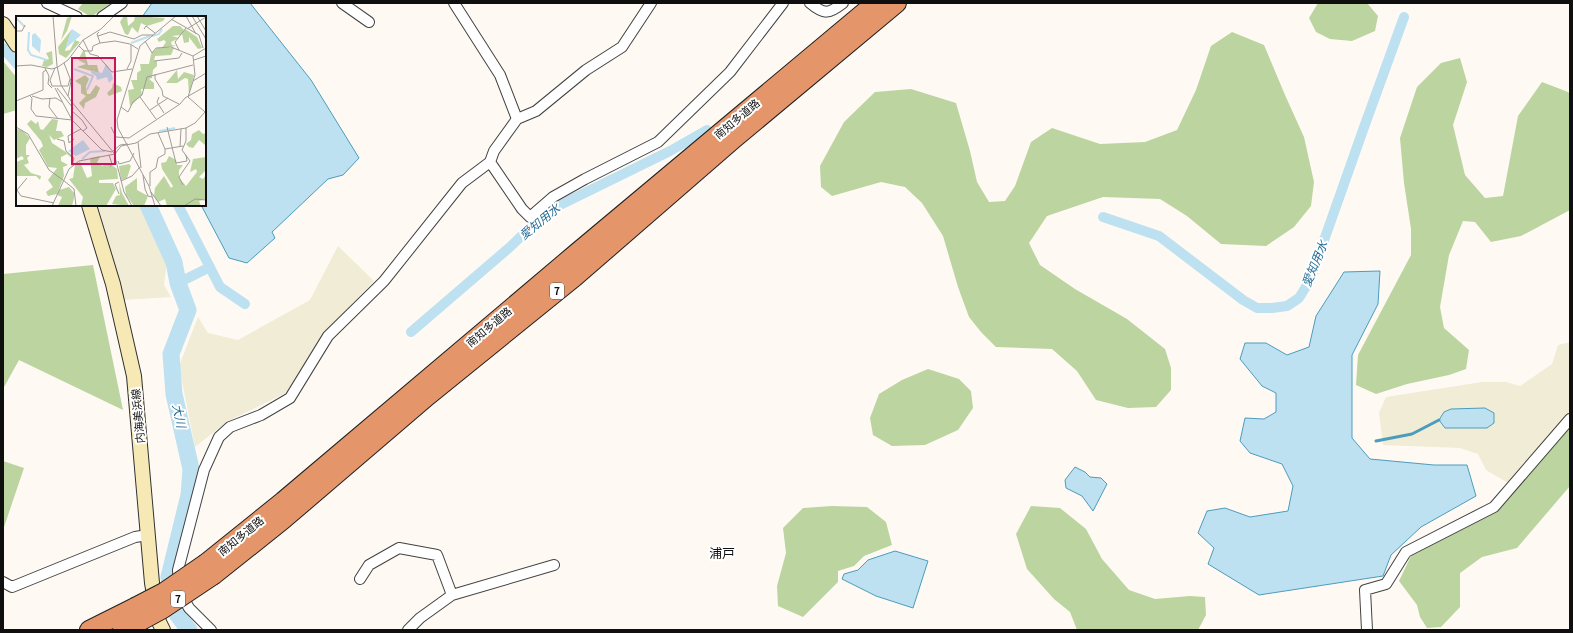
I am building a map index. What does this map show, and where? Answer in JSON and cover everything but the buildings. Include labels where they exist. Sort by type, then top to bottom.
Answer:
[{"type":"highway","name":"南知多道路","points":[[89,630],[138,614],[163,609],[210,569],[283,502],[587,244],[875,3]]},
{"type":"highway","name":"南知多道路","points":[[210,569],[283,520],[422,401],[575,277],[838,51],[898,3]]},
{"type":"highway","points":[[838,51],[851,49],[912,3]]},
{"type":"highway","name":"南知多道路","points":[[122,630],[138,614]]},
{"type":"main road","points":[[3,24],[16,44]]},
{"type":"main road","name":"内海美浜線","points":[[89,206],[113,284],[133,369],[152,583],[158,622],[163,630]]},
{"type":"street","points":[[48,3],[75,16]]},
{"type":"street","points":[[103,16],[122,3]]},
{"type":"street","points":[[342,3],[369,22]]},
{"type":"street","points":[[454,3],[500,75],[517,119]]},
{"type":"street","points":[[211,630],[189,608],[179,590],[178,570],[204,470],[219,437],[230,427],[262,415],[290,398],[328,336],[384,281],[462,183],[490,162],[494,151],[517,119],[536,111],[586,70],[622,47],[651,3]]},
{"type":"street","points":[[490,162],[522,209],[530,217],[553,197],[584,179],[658,142],[730,72],[783,3]]},
{"type":"street","points":[[810,3],[821,11],[832,12],[843,3]]},
{"type":"street","points":[[1367,630],[1365,590],[1386,584],[1406,552],[1494,507],[1570,419]]},
{"type":"street","points":[[3,582],[12,587],[136,536],[148,535]]},
{"type":"street","points":[[360,579],[369,565],[399,548],[437,555],[452,595]]},
{"type":"street","points":[[408,630],[420,618],[452,595],[554,565]]},
{"type":"shaded area","points":[[98,206],[141,206],[167,261],[164,285],[171,297],[124,300]]},
{"type":"shaded area","points":[[338,246],[374,281],[324,332],[288,392],[228,421],[195,447],[179,366],[198,317],[208,333],[238,340],[310,300]]},
{"type":"shaded area","points":[[1570,342],[1570,412],[1508,483],[1486,470],[1478,454],[1460,448],[1383,445],[1379,413],[1386,397],[1482,382],[1506,382],[1520,386],[1552,364],[1558,345]]},
{"type":"green space","points":[[83,3],[111,3],[92,16],[89,16],[78,9]]},
{"type":"green space","points":[[1318,3],[1367,3],[1378,16],[1375,31],[1352,41],[1330,39],[1316,32],[1309,18]]},
{"type":"green space","points":[[1232,32],[1264,45],[1304,137],[1314,182],[1311,206],[1294,227],[1266,246],[1221,244],[1187,216],[1160,199],[1103,197],[1047,216],[1029,243],[1040,265],[1075,289],[1127,319],[1165,349],[1171,368],[1171,390],[1156,407],[1128,408],[1096,400],[1077,371],[1052,349],[996,347],[969,317],[958,287],[943,236],[922,203],[905,187],[881,182],[832,196],[821,187],[820,166],[844,122],[875,92],[911,89],[956,103],[977,182],[989,202],[1005,201],[1015,186],[1031,142],[1052,128],[1100,144],[1145,142],[1177,130],[1196,90],[1211,46]]},
{"type":"green space","points":[[1460,58],[1467,82],[1453,125],[1465,175],[1485,198],[1503,196],[1518,116],[1542,82],[1570,94],[1570,210],[1521,236],[1491,242],[1475,222],[1463,221],[1449,255],[1440,307],[1444,328],[1469,350],[1466,369],[1449,375],[1407,384],[1376,394],[1356,385],[1358,355],[1411,255],[1411,229],[1404,183],[1400,138],[1417,87],[1441,63]]},
{"type":"green space","points":[[3,61],[16,77],[16,110],[3,114]]},
{"type":"green space","points":[[93,265],[123,410],[19,360],[3,389],[3,274]]},
{"type":"green space","points":[[928,369],[959,379],[971,391],[973,408],[958,430],[925,445],[892,446],[873,435],[870,418],[879,394],[902,380]]},
{"type":"green space","points":[[1570,429],[1570,486],[1517,548],[1482,557],[1460,573],[1460,607],[1441,627],[1427,628],[1420,617],[1417,605],[1399,581],[1411,556],[1495,511],[1565,432]]},
{"type":"green space","points":[[3,461],[24,468],[3,530]]},
{"type":"green space","points":[[832,506],[867,507],[886,522],[892,545],[864,556],[854,566],[838,571],[838,582],[803,617],[778,606],[777,586],[786,553],[783,528],[803,508]]},
{"type":"green space","points":[[1031,506],[1060,508],[1086,529],[1102,559],[1129,590],[1155,599],[1190,596],[1205,597],[1206,615],[1198,630],[1077,630],[1070,612],[1054,599],[1027,569],[1016,534]]},
{"type":"water","points":[[152,3],[250,3],[311,80],[359,158],[343,175],[328,179],[272,232],[275,238],[247,263],[229,258],[202,206],[206,206],[206,16],[143,16]]},
{"type":"water","points":[[1380,271],[1378,304],[1352,355],[1352,438],[1370,459],[1434,465],[1467,465],[1476,496],[1421,527],[1391,555],[1383,576],[1259,595],[1208,564],[1214,548],[1198,533],[1207,511],[1225,508],[1250,517],[1288,511],[1293,486],[1282,464],[1250,453],[1240,441],[1245,418],[1264,419],[1276,412],[1276,393],[1262,386],[1240,359],[1245,343],[1266,343],[1287,355],[1309,347],[1316,316],[1344,272]]},
{"type":"water","points":[[1485,408],[1494,413],[1494,423],[1487,428],[1445,428],[1439,420],[1444,412],[1451,409]]},
{"type":"water","points":[[1075,467],[1085,472],[1090,477],[1101,478],[1107,484],[1093,511],[1082,496],[1066,488],[1065,480]]},
{"type":"water","points":[[895,551],[928,561],[913,608],[876,596],[842,579],[844,574],[858,570],[868,560]]},
{"type":"waterway","name":"愛知用水","points":[[1103,217],[1159,236],[1243,300],[1257,308],[1287,306],[1299,298],[1310,280],[1404,17]]},
{"type":"waterway","name":"愛知用水","points":[[3,48],[16,63]]},
{"type":"waterway","name":"愛知用水","points":[[411,332],[510,247],[535,223],[558,206],[670,151],[707,130]]},
{"type":"waterway","name":"大川","points":[[148,206],[174,262],[178,283],[188,310],[171,354],[174,394],[191,469],[189,495],[169,577],[177,614],[189,630]]},
{"type":"waterway","name":"愛知用水","points":[[179,206],[220,287],[245,304]]},
{"type":"waterway","name":"愛知用水","points":[[178,283],[210,267]]},
{"type":"waterway","points":[[1376,441],[1412,434],[1439,420]]},
{"type":"district","name":"浦戸","points":[[722,553]]}]
